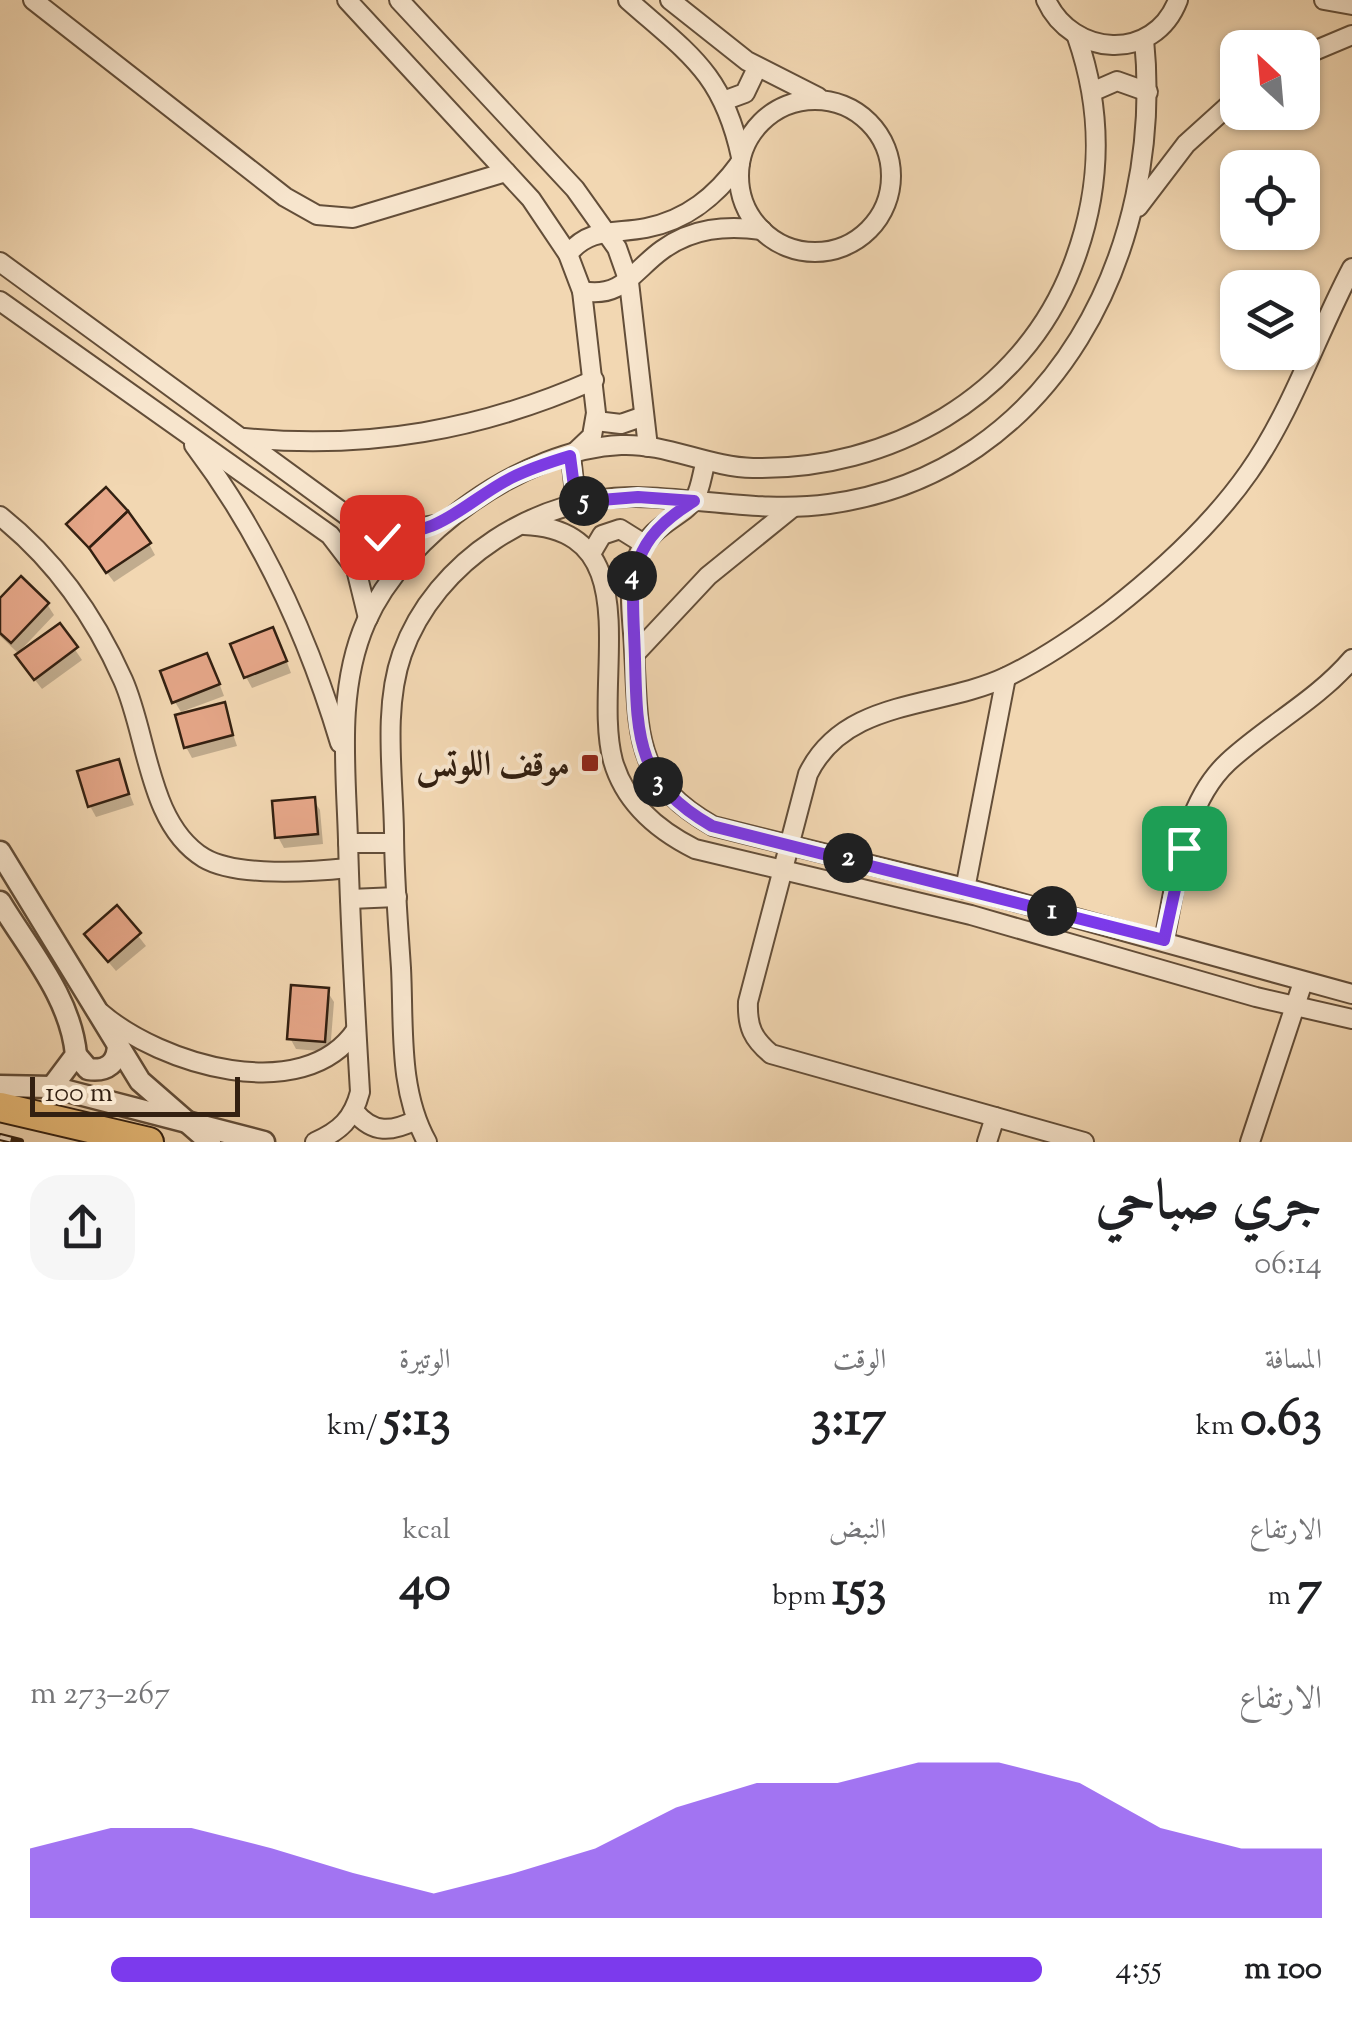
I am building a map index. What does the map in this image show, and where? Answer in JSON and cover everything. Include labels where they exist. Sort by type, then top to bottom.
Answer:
[{"type":"main road","points":[[0,1107],[149,1142]]},
{"type":"street","points":[[34,0],[286,196],[317,215],[353,218],[506,172]]},
{"type":"street","points":[[347,0],[506,172],[568,254],[582,291],[596,421],[588,443],[570,456]]},
{"type":"street","points":[[398,0],[575,189],[606,231],[628,282],[648,447]]},
{"type":"street","points":[[628,0],[701,66],[726,100],[741,160],[742,199],[762,230]]},
{"type":"street","points":[[582,291],[606,293],[628,282],[648,260],[682,238],[721,228],[762,230],[797,250],[818,252],[856,240],[884,209],[891,180],[887,150],[865,118],[758,68],[670,0]]},
{"type":"street","points":[[1046,0],[1063,26],[1077,37],[1110,46],[1144,39],[1177,4],[1194,0]]},
{"type":"street","points":[[1324,0],[1351,3]]},
{"type":"street","points":[[1320,48],[1352,34]]},
{"type":"street","points":[[4,272],[243,438],[349,517],[382,530],[418,531],[441,524],[512,478],[570,456],[619,445],[752,468],[830,462],[912,437],[985,390],[1042,326],[1064,290],[1079,249],[1096,178],[1099,130],[1094,91],[1077,37]]},
{"type":"street","points":[[427,1142],[416,1120],[406,1081],[394,843],[392,702],[402,654],[423,612],[452,575],[519,524],[576,502],[638,497],[792,508],[870,496],[908,483],[968,453],[1002,429],[1060,370],[1083,336],[1120,256],[1132,216],[1148,92],[1144,39]]},
{"type":"street","points":[[726,100],[750,88],[758,68]]},
{"type":"street","points":[[1094,91],[1117,81],[1148,92]]},
{"type":"street","points":[[568,254],[588,236],[643,229],[688,213],[726,182],[760,123],[776,110],[794,102],[833,102]]},
{"type":"street","points":[[1132,216],[1186,144],[1220,113]]},
{"type":"street","points":[[1084,1142],[771,1054],[756,1041],[747,1022],[748,1002],[808,774],[839,732],[854,722],[1006,677],[1109,611],[1218,511],[1264,448],[1352,268]]},
{"type":"street","points":[[0,301],[330,534],[356,569],[368,618]]},
{"type":"street","points":[[243,438],[333,443],[423,434],[510,414],[594,380]]},
{"type":"street","points":[[596,421],[621,424],[644,416]]},
{"type":"street","points":[[182,428],[232,500],[273,572],[308,647],[345,759]]},
{"type":"street","points":[[570,456],[576,502]]},
{"type":"street","points":[[706,461],[694,501],[664,522],[644,544],[632,578],[636,725],[644,757],[660,786],[684,810],[712,826],[1164,940],[1352,994]]},
{"type":"street","points":[[635,654],[708,576],[792,508]]},
{"type":"street","points":[[0,516],[57,572],[106,644],[130,697],[168,818],[190,847],[222,866],[348,868]]},
{"type":"street","points":[[315,1142],[333,1133],[355,1112],[360,1092],[345,759],[354,653],[368,618],[441,524]]},
{"type":"street","points":[[519,524],[546,526],[572,534],[592,552],[606,594],[608,734],[614,764],[626,791],[644,816],[694,849],[947,909],[1295,1008],[1352,1019]]},
{"type":"street","points":[[592,552],[602,535],[620,529],[644,544]]},
{"type":"street","points":[[356,569],[378,551],[382,530]]},
{"type":"street","points":[[1164,940],[1192,818],[1206,789],[1226,765],[1282,724],[1352,659]]},
{"type":"street","points":[[965,889],[1006,677]]},
{"type":"street","points":[[348,842],[394,843]]},
{"type":"street","points":[[0,852],[140,1081],[210,1142]]},
{"type":"street","points":[[947,909],[944,899],[965,889]]},
{"type":"street","points":[[965,889],[982,906],[970,915]]},
{"type":"street","points":[[350,899],[397,897]]},
{"type":"street","points":[[0,902],[63,1004],[76,1055],[88,1069],[107,1068],[118,1053],[118,1044]]},
{"type":"street","points":[[1250,1142],[1303,982]]},
{"type":"street","points":[[97,1009],[139,1040],[188,1060],[292,1072],[332,1056],[356,1030]]},
{"type":"street","points":[[52,1086],[64,1076],[76,1055]]},
{"type":"street","points":[[0,1086],[52,1086],[188,1126],[264,1142]]},
{"type":"street","points":[[355,1112],[376,1129],[390,1131],[416,1120]]},
{"type":"street","points":[[987,1142],[994,1117]]},
{"type":"building","points":[[106,487],[128,511],[89,548],[66,524]]},
{"type":"building","points":[[128,511],[151,543],[106,573],[89,548]]},
{"type":"building","points":[[21,576],[49,603],[11,643],[0,633],[0,598]]},
{"type":"building","points":[[60,623],[78,647],[34,680],[15,655]]},
{"type":"building","points":[[273,627],[287,661],[244,678],[230,644]]},
{"type":"building","points":[[207,653],[220,684],[172,703],[160,671]]},
{"type":"building","points":[[225,702],[233,735],[184,748],[175,715]]},
{"type":"building","points":[[119,759],[129,794],[88,807],[77,771]]},
{"type":"building","points":[[315,797],[318,834],[275,838],[272,801]]},
{"type":"building","points":[[117,905],[141,933],[108,962],[84,934]]},
{"type":"building","points":[[291,985],[329,988],[325,1042],[287,1039]]},
{"type":"railway","points":[[0,1137],[20,1142]]},
{"type":"place","name":"موقف اللوتس","points":[[590,763]]},
{"type":"route","points":[[382,537],[382,530],[418,531],[441,524],[512,478],[570,456],[576,502],[638,497],[694,501],[656,528],[636,560],[631,595],[636,725],[644,757],[660,786],[684,810],[712,826],[1164,940],[1184,848]]}]
